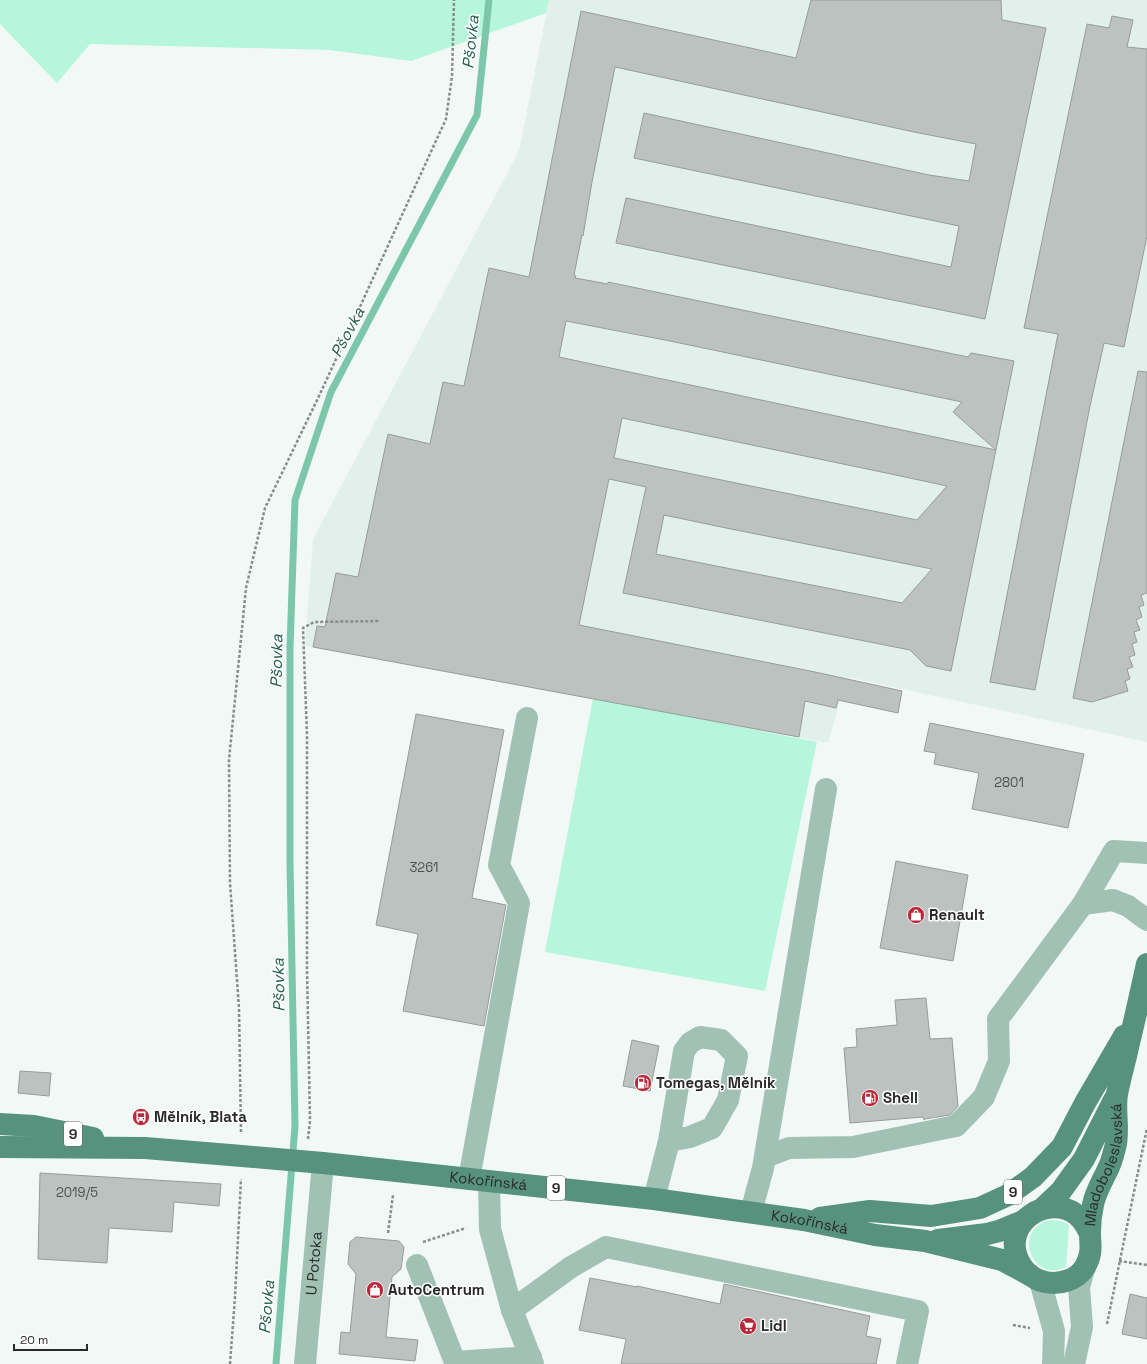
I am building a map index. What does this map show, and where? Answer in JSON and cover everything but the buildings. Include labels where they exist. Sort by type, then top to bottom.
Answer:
[{"type":"main road","name":"Mladoboleslavská","points":[[1084,1268],[1089,1258],[1092,1246],[1090,1218],[1094,1202],[1108,1170],[1116,1146],[1117,1095],[1147,964]]},
{"type":"main road","name":"9","points":[[804,1220],[870,1211],[931,1216],[980,1208],[1008,1195],[1033,1177],[1062,1147],[1085,1103],[1135,1018]]},
{"type":"main road","name":"Mladoboleslavská","points":[[1023,1221],[1032,1213],[1043,1208],[1061,1191],[1084,1159],[1117,1095]]},
{"type":"main road","name":"Kokořínská","points":[[0,1124],[34,1126],[145,1148]]},
{"type":"main road","name":"Kokořínská","points":[[0,1147],[145,1148],[248,1156],[479,1180],[751,1212],[804,1220],[875,1235],[925,1241],[1002,1260],[1035,1278]]},
{"type":"main road","name":"Mladoboleslavská","points":[[1043,1208],[1055,1207],[1067,1209],[1077,1215],[1085,1224],[1090,1234]]},
{"type":"main road","name":"Kokořínská","points":[[925,1241],[987,1234],[999,1231],[1023,1221]]},
{"type":"main road","name":"9","points":[[1023,1221],[1015,1243],[1016,1256],[1022,1266],[1035,1278],[1052,1283],[1064,1282],[1075,1277],[1084,1268]]},
{"type":"street","points":[[417,1265],[454,1363],[532,1361],[512,1310],[490,1229],[479,1180],[520,903],[499,865],[527,718]]},
{"type":"street","points":[[751,1212],[764,1157],[826,789]]},
{"type":"street","points":[[764,1157],[789,1148],[853,1147],[956,1126],[984,1097],[999,1061],[998,1019],[1083,904],[1114,850],[1147,853]]},
{"type":"street","points":[[1083,904],[1113,900],[1128,906],[1147,920]]},
{"type":"street","points":[[654,1200],[668,1141],[684,1051],[690,1043],[700,1037],[721,1040],[737,1056],[728,1100],[712,1128],[690,1137],[668,1141]]},
{"type":"street","name":"U Potoka","points":[[305,1364],[315,1162]]},
{"type":"street","points":[[512,1310],[571,1267],[606,1247],[918,1311],[907,1364]]},
{"type":"street","name":"Mladoboleslavská","points":[[1074,1364],[1082,1327],[1079,1287],[1084,1268]]},
{"type":"street","points":[[1035,1278],[1050,1312],[1054,1331],[1053,1364]]},
{"type":"path","points":[[230,1364],[248,1156],[230,883],[228,760],[246,588],[265,508],[320,394],[446,119],[452,76],[454,0]]},
{"type":"path","points":[[315,1162],[310,1121],[307,968],[307,735],[303,628],[314,622],[380,621]]},
{"type":"path","points":[[1106,1326],[1147,1128]]},
{"type":"path","points":[[388,1233],[393,1195]]},
{"type":"path","points":[[421,1243],[466,1228]]},
{"type":"path","points":[[1120,1261],[1147,1265]]},
{"type":"path","points":[[1013,1325],[1035,1328]]},
{"type":"shaded area","points":[[549,0],[1147,0],[1147,742],[847,677],[828,743],[305,646],[313,539],[519,151]]},
{"type":"green space","points":[[0,0],[549,0],[546,13],[411,61],[330,50],[90,44],[57,83],[0,24]]},
{"type":"green space","points":[[593,698],[817,742],[765,991],[545,952]]},
{"type":"green space","points":[[1051,1220],[1061,1221],[1069,1225],[1066,1267],[1057,1270],[1040,1266],[1034,1260],[1030,1252],[1029,1244],[1030,1236],[1035,1229],[1043,1222]]},
{"type":"waterway","name":"Pšovka","points":[[276,1364],[295,1126],[290,862],[290,648],[295,500],[331,392],[477,115],[489,0]]},
{"type":"place","name":"Renault","points":[[916,915]]},
{"type":"place","name":"Tomegas, Mělník","points":[[643,1083]]},
{"type":"place","name":"Shell","points":[[870,1098]]},
{"type":"place","name":"Mělník, Blata","points":[[141,1117]]},
{"type":"place","name":"AutoCentrum","points":[[375,1290]]},
{"type":"place","name":"Lidl","points":[[748,1326]]}]
